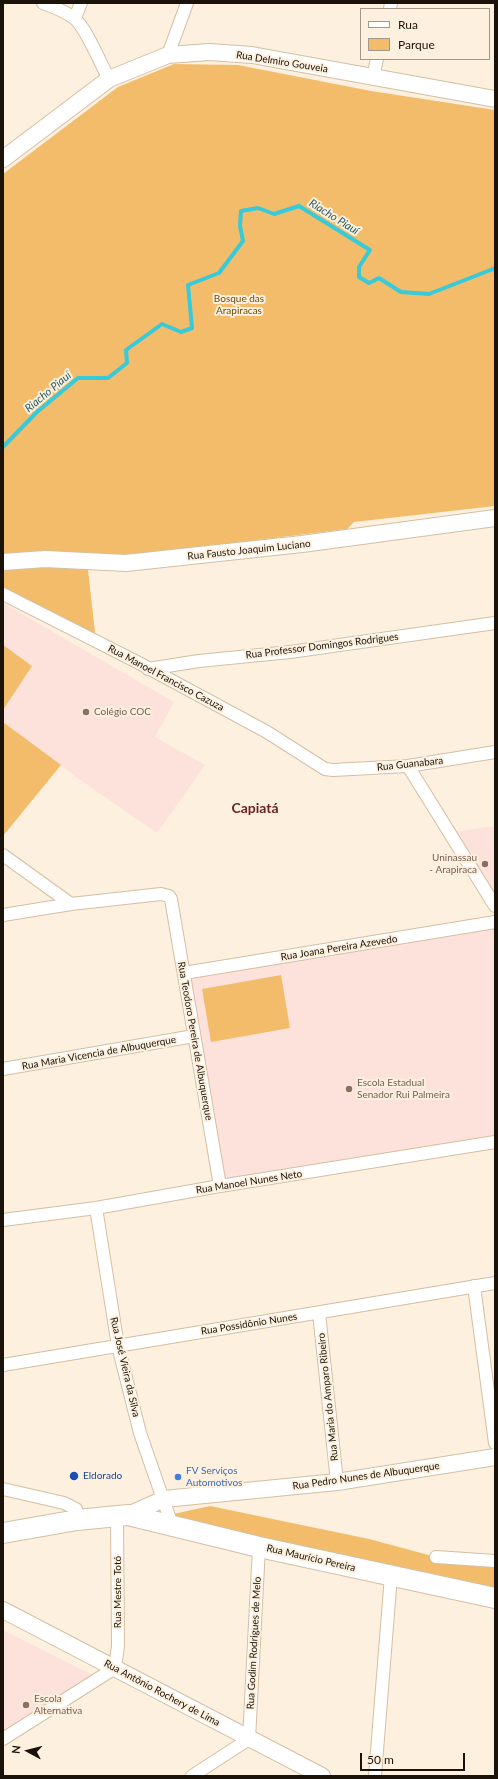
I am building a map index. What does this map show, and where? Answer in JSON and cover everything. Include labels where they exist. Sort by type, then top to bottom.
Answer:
[{"type":"main road","name":"Rua Maurício Pereira","points":[[3,1533],[77,1520],[123,1516],[172,1525],[259,1547],[495,1598]]},
{"type":"street","points":[[44,3],[75,18],[82,27],[109,79]]},
{"type":"street","points":[[75,18],[81,3]]},
{"type":"street","points":[[168,55],[187,3]]},
{"type":"street","name":"Rua Delmiro Gouveia","points":[[3,159],[109,79],[168,55],[209,52],[252,55],[495,99]]},
{"type":"street","points":[[373,77],[377,60]]},
{"type":"street","name":"Rua Fausto Joaquim Luciano","points":[[3,562],[45,559],[126,563],[302,544],[495,518]]},
{"type":"street","name":"Rua Manoel Francisco Cazuza","points":[[3,594],[267,732],[325,769]]},
{"type":"street","name":"Rua Professor Domingos Rodrigues","points":[[148,669],[199,661],[290,652],[495,623]]},
{"type":"street","name":"Rua Guanabara","points":[[325,769],[333,770],[408,766],[495,752]]},
{"type":"street","points":[[408,766],[495,906]]},
{"type":"street","points":[[3,855],[71,904]]},
{"type":"street","name":"Rua Teodoro Pereira de Albuquerque","points":[[71,904],[161,894],[169,896],[171,899],[220,1186]]},
{"type":"street","points":[[3,916],[71,904]]},
{"type":"street","name":"Rua Joana Pereira Azevedo","points":[[184,973],[495,922]]},
{"type":"street","name":"Rua Maria Vicencia de Albuquerque","points":[[3,1069],[194,1036]]},
{"type":"street","name":"Rua Manoel Nunes Neto","points":[[3,1220],[96,1208],[220,1186],[495,1142]]},
{"type":"street","name":"Rua José Vieira da Silva","points":[[96,1208],[118,1346],[140,1433],[172,1525]]},
{"type":"street","name":"Rua Possidônio Nunes","points":[[3,1365],[495,1283]]},
{"type":"street","points":[[474,1286],[495,1443]]},
{"type":"street","name":"Rua Maria do Amparo Ribeiro","points":[[319,1313],[338,1482]]},
{"type":"street","name":"Rua Pedro Nunes de Albuquerque","points":[[123,1516],[164,1499],[338,1482],[495,1457]]},
{"type":"street","points":[[3,1489],[64,1503],[76,1509],[77,1520]]},
{"type":"street","name":"Rua Mestre Totó","points":[[115,1668],[118,1646],[123,1516]]},
{"type":"street","name":"Rua Godim Rodrigues de Melo","points":[[249,1739],[259,1547]]},
{"type":"street","points":[[436,1557],[495,1560]]},
{"type":"street","points":[[375,1776],[390,1576]]},
{"type":"street","name":"Rua Antônio Rochery de Lima","points":[[3,1610],[322,1776]]},
{"type":"street","points":[[3,1740],[115,1668]]},
{"type":"street","points":[[192,1776],[249,1739]]},
{"type":"shaded area","name":"Colégio COC","points":[[3,603],[174,702],[155,737],[205,765],[157,833],[76,777],[3,722]]},
{"type":"shaded area","name":"Uninassau - Arapiraca","points":[[495,826],[495,897],[454,832]]},
{"type":"shaded area","name":"Escola Estadual Senador Rui Palmeira","points":[[495,922],[495,1142],[220,1186],[184,973]]},
{"type":"shaded area","name":"Escola Alternativa","points":[[3,1630],[96,1677],[3,1734]]},
{"type":"green space","name":"Bosque das Arapiracas","points":[[174,64],[238,65],[371,91],[495,110],[495,506],[354,522],[347,529],[127,556],[28,552],[3,556],[3,174],[118,87]]},
{"type":"green space","points":[[87,561],[96,641],[3,594],[3,562]]},
{"type":"green space","points":[[3,645],[32,666],[3,710]]},
{"type":"green space","points":[[3,722],[61,765],[3,836]]},
{"type":"green space","points":[[281,975],[290,1028],[211,1042],[202,989]]},
{"type":"green space","points":[[210,1506],[369,1539],[436,1557],[495,1561],[495,1598],[169,1515]]},
{"type":"waterway","name":"Riacho Piauí","points":[[3,447],[37,412],[78,378],[108,378],[127,363],[126,350],[162,324],[181,332],[192,328],[188,285],[219,273],[243,241],[240,226],[241,211],[258,208],[274,214],[299,206],[370,250],[359,267],[359,277],[369,283],[379,278],[401,292],[429,294],[493,269],[495,270]]},
{"type":"place","name":"Colégio COC","points":[[86,712]]},
{"type":"place","name":"Uninassau - Arapiraca","points":[[485,864]]},
{"type":"place","name":"Escola Estadual Senador Rui Palmeira","points":[[349,1089]]},
{"type":"place","name":"Eldorado","points":[[74,1476]]},
{"type":"place","name":"FV Serviços Automotivos","points":[[178,1477]]},
{"type":"place","name":"Escola Alternativa","points":[[26,1705]]},
{"type":"district","name":"Capiatá","points":[[255,808]]}]
